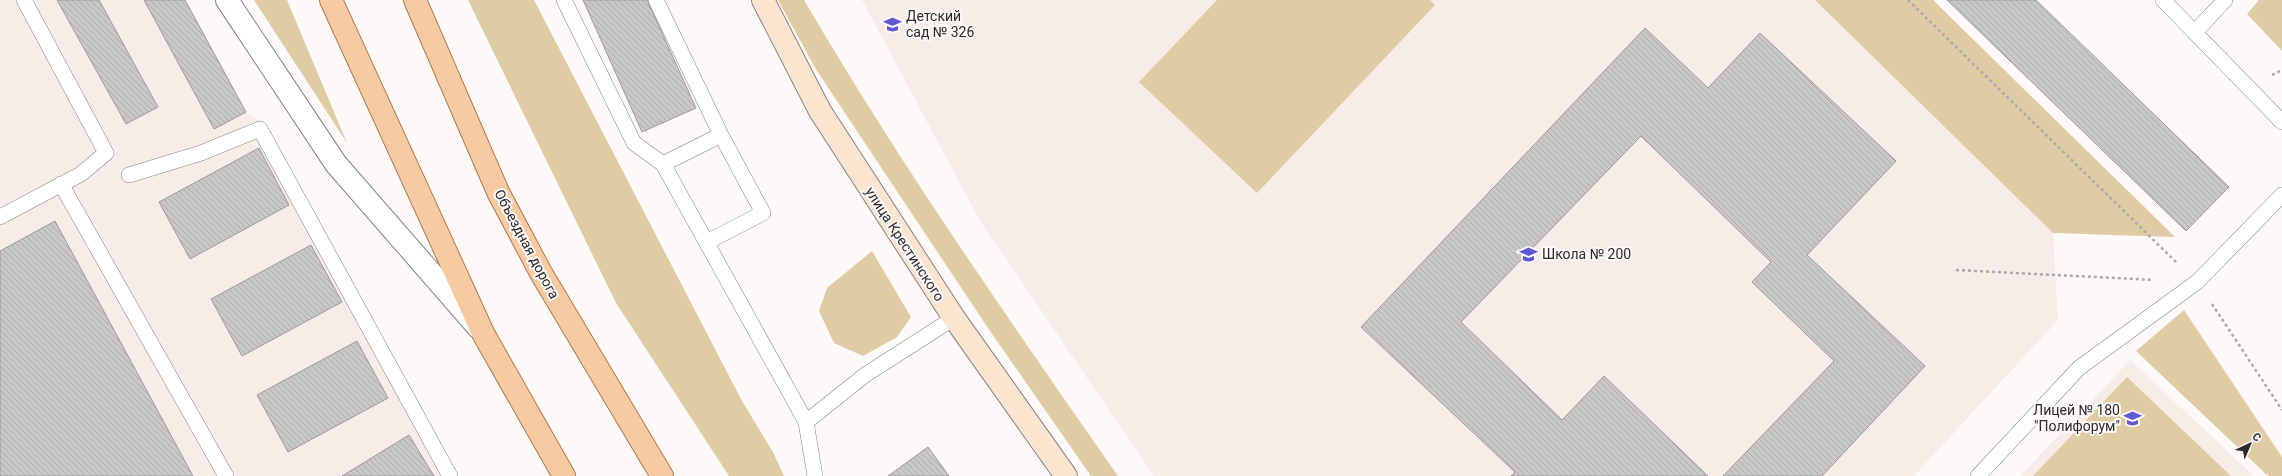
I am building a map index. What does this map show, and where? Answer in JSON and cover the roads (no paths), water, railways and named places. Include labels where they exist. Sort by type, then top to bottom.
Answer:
[{"type":"main road","points":[[331,0],[484,335],[564,476]]},
{"type":"main road","name":"Объездная дорога","points":[[415,0],[498,192],[545,279],[662,476]]},
{"type":"street","points":[[227,0],[336,164],[484,335]]},
{"type":"street","name":"улица Крестинского","points":[[763,0],[820,111],[954,318],[1066,476]]},
{"type":"lane","points":[[0,217],[81,174],[106,153],[24,0]]},
{"type":"lane","points":[[564,0],[634,143],[663,164],[806,422],[814,476]]},
{"type":"lane","points":[[656,0],[721,136],[763,213],[707,242]]},
{"type":"lane","points":[[2163,0],[2282,122]]},
{"type":"lane","points":[[2195,32],[2225,0]]},
{"type":"lane","points":[[129,175],[201,153],[260,129],[450,476]]},
{"type":"lane","points":[[663,164],[721,136]]},
{"type":"lane","points":[[62,184],[226,476]]},
{"type":"lane","points":[[1978,476],[2079,368],[2197,282],[2282,195]]},
{"type":"lane","points":[[806,422],[865,375],[954,318]]},
{"type":"place","name":"Детский сад № 326","points":[[893,24]]},
{"type":"place","name":"Школа № 200","points":[[1529,254]]},
{"type":"place","name":"Лицей № 180 \"Полифорум\"","points":[[2133,418]]}]
